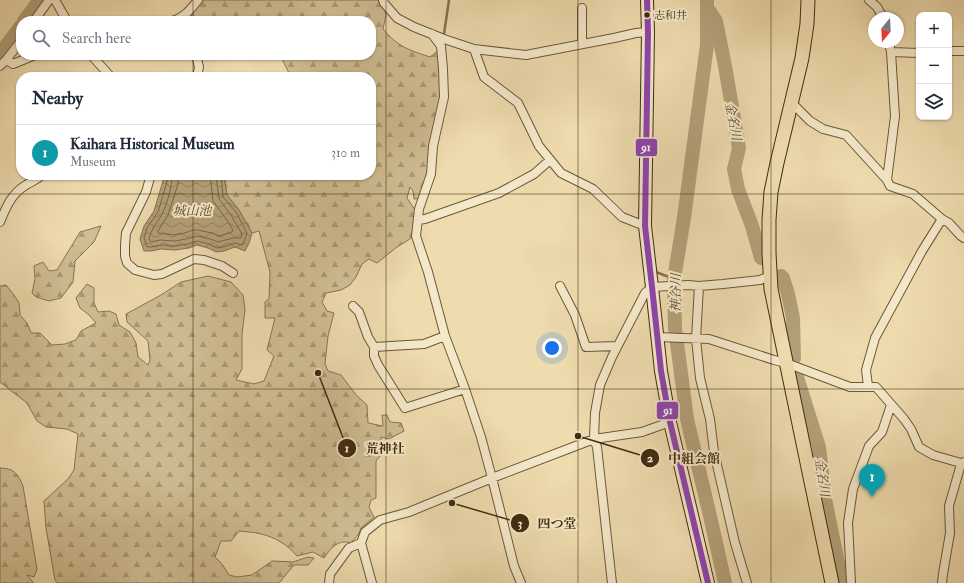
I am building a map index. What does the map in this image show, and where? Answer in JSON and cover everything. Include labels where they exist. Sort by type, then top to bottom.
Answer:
[{"type":"main road","points":[[808,0],[807,24],[802,58],[771,192],[769,220],[770,276],[771,289],[832,583]]},
{"type":"street","points":[[38,16],[49,0]]},
{"type":"street","points":[[55,0],[64,16]]},
{"type":"street","points":[[186,16],[198,0]]},
{"type":"street","points":[[382,0],[397,18],[414,27],[474,49],[526,55],[636,33],[648,32]]},
{"type":"street","points":[[647,0],[648,32],[645,226],[654,287],[661,371],[670,422],[708,583]]},
{"type":"street","points":[[869,0],[877,7],[880,12]]},
{"type":"street","points":[[582,8],[582,44]]},
{"type":"street","points":[[432,34],[441,46],[444,97],[433,146],[431,174],[419,210],[416,236],[446,336],[481,437],[514,566],[520,583]]},
{"type":"street","points":[[3,63],[16,47]]},
{"type":"street","points":[[887,180],[895,116],[890,48]]},
{"type":"street","points":[[474,49],[484,77],[518,103],[539,146],[561,173],[593,190],[622,217],[645,226]]},
{"type":"street","points":[[952,51],[964,51]]},
{"type":"street","points":[[891,52],[916,53]]},
{"type":"street","points":[[3,63],[13,64],[23,60]]},
{"type":"street","points":[[95,60],[105,72]]},
{"type":"street","points":[[197,60],[199,67],[198,72]]},
{"type":"street","points":[[792,102],[810,120],[823,129],[846,135],[887,180],[890,186],[913,194],[942,219],[949,223],[964,238]]},
{"type":"street","points":[[418,220],[425,219],[499,193],[534,174],[550,160]]},
{"type":"street","points":[[0,222],[5,209],[14,195],[25,185],[38,180]]},
{"type":"street","points":[[149,180],[146,192],[126,233],[125,256],[127,264],[135,270],[154,275],[162,274],[194,260],[204,260],[222,266],[233,273]]},
{"type":"street","points":[[868,386],[866,370],[875,338],[922,251],[942,219]]},
{"type":"street","points":[[612,583],[594,439],[595,413],[600,385],[617,346],[644,293],[654,287],[688,285],[699,286],[760,280],[770,276]]},
{"type":"street","points":[[560,286],[575,315],[586,347],[617,346]]},
{"type":"street","points":[[699,286],[696,339],[700,378],[710,419],[714,452],[735,543],[747,583]]},
{"type":"street","points":[[353,306],[358,312],[368,337],[374,347],[374,356],[378,365],[405,408],[465,389]]},
{"type":"street","points":[[374,347],[424,344],[446,336]]},
{"type":"street","points":[[657,337],[709,339],[786,363],[850,387],[876,387],[904,419],[911,429],[919,447],[933,455],[963,463],[949,506],[950,533],[942,583]]},
{"type":"street","points":[[851,583],[848,523],[853,489],[869,446],[882,432],[891,404]]},
{"type":"street","points":[[372,583],[361,543],[365,532],[380,520],[408,512],[594,439],[642,432],[670,422]]},
{"type":"street","points":[[329,583],[330,574],[349,548],[361,543]]},
{"type":"green space","points":[[201,0],[382,0],[386,15],[383,29],[388,35],[399,44],[410,50],[430,57],[438,51],[441,97],[427,198],[414,199],[413,191],[410,187],[407,198],[417,213],[416,230],[410,239],[377,263],[369,259],[362,264],[356,277],[350,285],[341,290],[326,293],[322,302],[327,311],[334,313],[328,336],[325,364],[328,371],[341,375],[356,395],[367,405],[368,423],[383,426],[382,415],[387,415],[390,422],[401,423],[404,431],[389,439],[381,437],[381,455],[376,461],[376,498],[371,500],[369,507],[374,517],[361,528],[358,535],[351,543],[342,542],[335,545],[324,558],[313,552],[297,556],[290,548],[281,542],[266,535],[256,533],[239,531],[231,541],[221,541],[215,557],[222,564],[229,575],[237,577],[252,575],[272,561],[293,562],[308,557],[314,558],[308,565],[294,565],[279,583],[57,583],[55,580],[46,528],[44,501],[68,479],[74,470],[78,434],[67,429],[46,427],[37,421],[27,403],[0,382],[0,286],[6,285],[14,295],[19,303],[20,315],[27,323],[31,333],[40,333],[52,345],[65,344],[76,340],[81,331],[96,323],[80,308],[76,298],[87,284],[94,288],[94,303],[98,312],[109,311],[116,314],[119,325],[130,332],[136,343],[138,357],[148,365],[150,360],[148,341],[127,322],[126,314],[181,282],[208,276],[231,282],[243,295],[245,310],[242,334],[242,369],[236,380],[254,384],[264,381],[274,356],[267,350],[275,318],[265,318],[265,302],[269,299],[270,272],[259,231],[252,233],[239,210],[227,195],[225,180],[376,180],[376,72],[288,72],[282,60],[376,60],[376,16],[191,16],[193,10]]},
{"type":"green space","points":[[101,226],[94,242],[75,261],[73,282],[61,298],[49,301],[36,297],[32,293],[35,279],[34,266],[43,262],[49,271],[57,270],[80,232]]},
{"type":"green space","points":[[0,468],[9,469],[15,472],[23,486],[37,569],[34,577],[27,575],[33,583],[0,583]]},
{"type":"water","name":"城山池","points":[[225,180],[227,195],[239,210],[252,233],[245,251],[235,247],[216,252],[197,245],[175,250],[161,249],[144,251],[140,239],[144,226],[154,211],[163,181]]},
{"type":"waterway","points":[[28,16],[40,0]]},
{"type":"waterway","points":[[444,34],[449,0]]},
{"type":"waterway","name":"神谷川","points":[[707,0],[707,45],[684,218],[674,279],[675,328],[687,419],[725,583]]},
{"type":"waterway","name":"金名川","points":[[710,12],[716,21],[739,148],[734,169],[738,189],[752,226],[761,258]]},
{"type":"waterway","points":[[0,54],[16,33]]},
{"type":"waterway","points":[[656,269],[656,272],[674,279]]},
{"type":"waterway","name":"金名川","points":[[781,276],[788,294],[793,318],[794,358]]},
{"type":"waterway","name":"金名川","points":[[796,374],[819,447],[825,499],[842,583]]},
{"type":"transit line","name":"91","points":[[647,0],[648,32],[645,226],[661,371],[670,422],[708,583]]},
{"type":"place","name":"志和井","points":[[647,15]]},
{"type":"place","name":"荒神社","points":[[318,373]]},
{"type":"place","name":"中組会館","points":[[578,436]]},
{"type":"place","name":"Kaihara Historical Museum","points":[[872,497]]},
{"type":"place","name":"四つ堂","points":[[452,503]]}]
